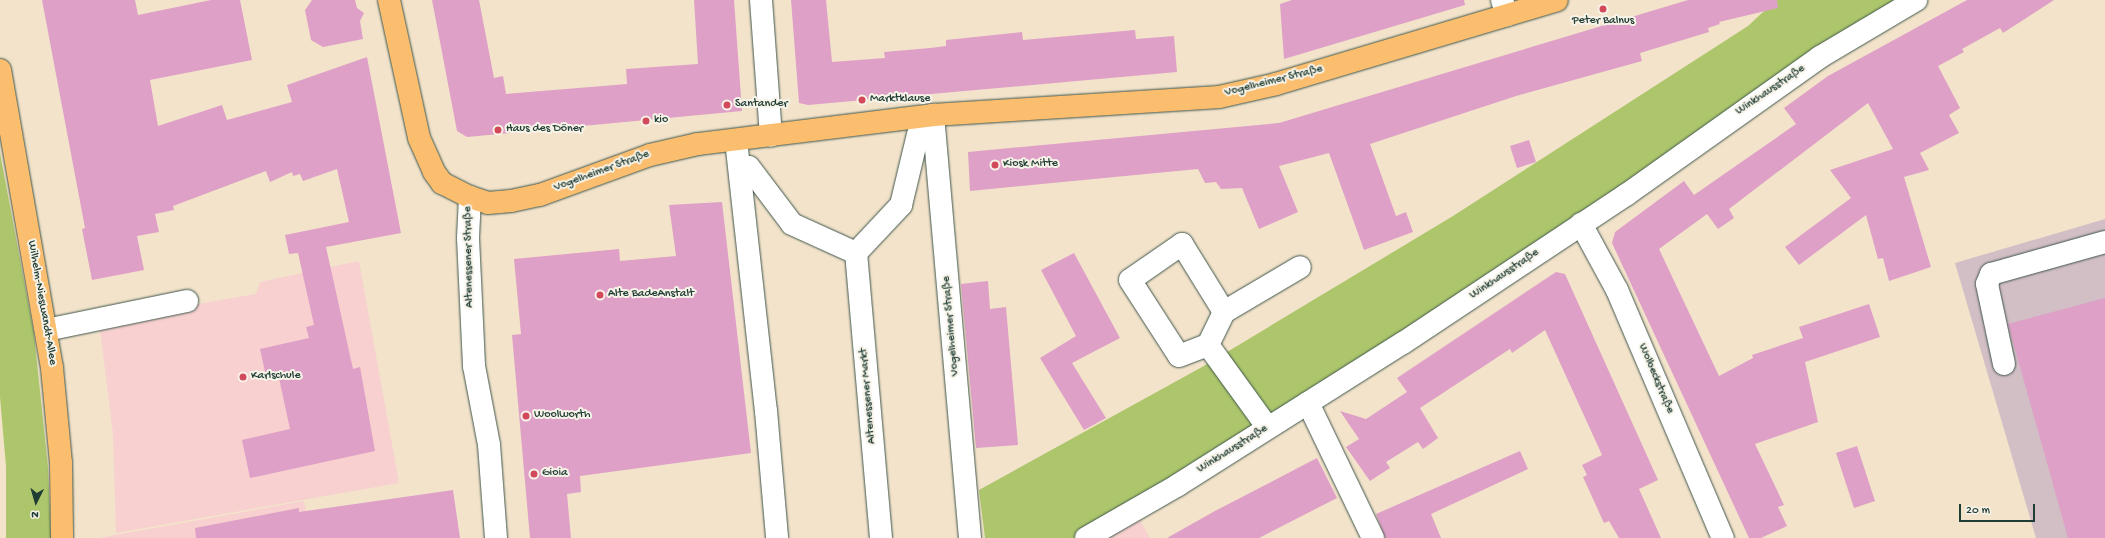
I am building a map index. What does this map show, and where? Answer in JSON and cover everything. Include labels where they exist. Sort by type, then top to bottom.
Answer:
[{"type":"main road","name":"Altenessener Straße","points":[[389,0],[419,138],[434,172],[442,182],[470,197]]},
{"type":"main road","name":"Vogelheimer Straße","points":[[470,197],[488,203],[511,201],[540,194],[670,149],[736,140],[933,115],[1219,97],[1276,84],[1505,7],[1557,0]]},
{"type":"main road","name":"Wilhelm-Nieswandt-Allee","points":[[0,70],[46,330],[61,463],[62,538]]},
{"type":"street","points":[[761,0],[770,136]]},
{"type":"street","name":"Winkhausstraße","points":[[1095,536],[1403,343],[1626,195],[1820,57],[1916,0]]},
{"type":"street","name":"Vogelheimer Straße","points":[[933,115],[970,538]]},
{"type":"street","points":[[749,167],[792,224],[856,253],[901,206],[918,134]]},
{"type":"street","points":[[736,140],[766,411],[777,538]]},
{"type":"street","name":"Altenessener Straße","points":[[470,197],[468,238],[474,366],[489,445],[496,538]]},
{"type":"street","name":"Wolbeckstraße","points":[[1581,224],[1617,290],[1723,538]]},
{"type":"street","points":[[2004,364],[1987,284],[1991,274],[2105,242]]},
{"type":"street","points":[[1224,312],[1182,244],[1130,280],[1179,356],[1208,345],[1224,312],[1300,267]]},
{"type":"street","name":"Altenessener Markt","points":[[856,253],[881,538]]},
{"type":"street","points":[[46,330],[187,301]]},
{"type":"street","points":[[1208,345],[1268,428]]},
{"type":"street","points":[[1308,403],[1373,538]]},
{"type":"shaded area","points":[[2105,219],[2105,538],[2036,538],[1955,263]]},
{"type":"shaded area","name":"Karlschule","points":[[359,261],[399,483],[116,533],[113,434],[99,321],[256,294],[260,282]]},
{"type":"shaded area","points":[[304,501],[311,538],[99,538]]},
{"type":"shaded area","points":[[1136,513],[1150,538],[1092,538]]},
{"type":"green space","points":[[1776,0],[1908,0],[1625,195],[1076,538],[985,538],[979,490],[1202,367],[1453,216],[1748,26]]},
{"type":"green space","points":[[0,153],[34,334],[48,467],[51,538],[6,538],[6,466],[0,397]]},
{"type":"building","points":[[42,0],[135,0],[138,15],[211,0],[240,0],[252,60],[150,80],[158,126],[222,105],[227,120],[292,102],[287,85],[367,57],[401,233],[326,247],[353,369],[360,367],[375,451],[250,478],[242,440],[290,429],[279,378],[267,381],[260,349],[309,338],[306,327],[314,325],[298,253],[289,254],[285,235],[349,222],[337,169],[303,181],[300,174],[293,176],[292,172],[270,182],[266,171],[173,206],[174,210],[155,214],[159,232],[137,236],[144,270],[92,280],[82,229],[85,228]]},
{"type":"building","points":[[312,0],[355,0],[357,8],[364,13],[360,21],[363,39],[323,47],[311,40],[305,10]]},
{"type":"building","points":[[432,0],[479,0],[494,78],[503,76],[506,94],[627,84],[626,69],[698,64],[694,0],[734,0],[742,111],[467,137],[457,131]]},
{"type":"building","points":[[791,0],[826,0],[832,62],[885,58],[884,52],[946,46],[946,40],[1022,32],[1023,40],[1135,30],[1136,39],[1174,36],[1177,72],[808,105],[799,103]]},
{"type":"building","points":[[1292,0],[1464,0],[1465,5],[1284,59],[1280,4]]},
{"type":"building","points":[[1688,0],[1777,0],[1778,8],[1719,22],[1720,24],[1708,28],[1709,32],[1640,53],[1642,61],[1516,96],[1370,144],[1396,216],[1406,212],[1413,232],[1364,250],[1329,153],[1279,166],[1298,212],[1259,229],[1242,188],[1221,189],[1216,182],[1205,183],[1198,169],[970,191],[968,152],[1279,123]]},
{"type":"building","points":[[1967,0],[2054,0],[2003,33],[2000,28],[1962,49],[1964,52],[1938,66],[1960,108],[1949,115],[1959,133],[1920,153],[1929,170],[1904,177],[1931,267],[1889,281],[1883,258],[1878,259],[1866,215],[1799,265],[1785,247],[1851,198],[1830,170],[1893,149],[1868,103],[1729,209],[1734,218],[1718,229],[1707,214],[1659,249],[1719,376],[1753,358],[1752,355],[1803,338],[1799,327],[1869,304],[1880,337],[1805,362],[1818,422],[1755,444],[1784,505],[1778,507],[1787,526],[1761,538],[1749,538],[1612,243],[1615,232],[1684,181],[1694,195],[1796,124],[1784,108],[1828,76]]},
{"type":"building","points":[[1529,140],[1536,162],[1517,168],[1510,146]]},
{"type":"building","points":[[722,202],[751,453],[580,476],[581,492],[567,494],[571,538],[530,538],[512,335],[521,334],[514,259],[619,249],[620,261],[676,256],[669,205]]},
{"type":"building","points":[[1074,253],[1120,338],[1072,363],[1106,418],[1084,430],[1040,358],[1076,336],[1041,270]]},
{"type":"building","points":[[1556,272],[1565,274],[1658,480],[1639,489],[1661,538],[1619,538],[1609,521],[1604,523],[1583,477],[1587,475],[1582,465],[1602,455],[1545,330],[1512,353],[1510,349],[1420,408],[1438,438],[1423,449],[1418,442],[1386,462],[1390,468],[1370,481],[1346,447],[1359,439],[1340,411],[1366,419],[1407,392],[1397,378]]},
{"type":"building","points":[[988,281],[990,309],[1006,307],[1018,445],[976,448],[961,284]]},
{"type":"building","points":[[2105,298],[2105,538],[2068,538],[2008,324]]},
{"type":"building","points":[[1857,446],[1875,501],[1854,508],[1836,453]]},
{"type":"building","points":[[1520,451],[1528,469],[1431,514],[1441,538],[1385,538],[1376,514]]},
{"type":"building","points":[[1317,458],[1337,498],[1259,538],[1167,538],[1215,511]]},
{"type":"building","points":[[453,490],[460,538],[196,538],[195,528],[299,508],[299,512]]},
{"type":"place","name":"Peter Balnus","points":[[1603,9]]},
{"type":"place","name":"Marktklause","points":[[862,100]]},
{"type":"place","name":"Santander","points":[[727,105]]},
{"type":"place","name":"kio","points":[[646,121]]},
{"type":"place","name":"Haus des Döner","points":[[498,130]]},
{"type":"place","name":"Kiosk Mitte","points":[[995,165]]},
{"type":"place","name":"Alte BadeAnstalt","points":[[600,295]]},
{"type":"place","name":"Karlschule","points":[[243,377]]},
{"type":"place","name":"Woolworth","points":[[526,416]]},
{"type":"place","name":"Gioia","points":[[534,474]]}]
